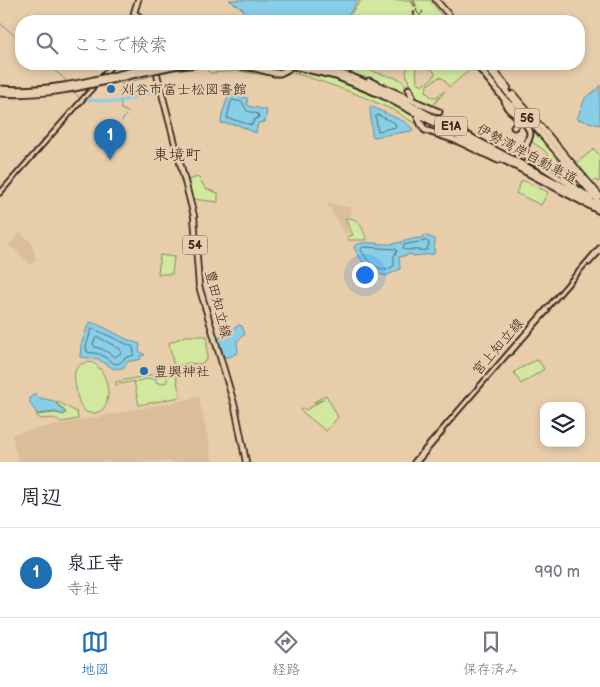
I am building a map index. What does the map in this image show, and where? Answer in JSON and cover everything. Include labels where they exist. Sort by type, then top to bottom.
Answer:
[{"type":"highway","points":[[0,89],[31,90],[57,88],[137,70]]},
{"type":"highway","points":[[0,93],[31,94],[58,92],[83,87],[141,70]]},
{"type":"highway","name":"伊勢湾岸自動車道","points":[[263,70],[280,73],[283,70]]},
{"type":"highway","name":"伊勢湾岸自動車道","points":[[306,70],[336,76],[375,91],[550,185],[600,204]]},
{"type":"highway","name":"伊勢湾岸自動車道","points":[[328,70],[352,77],[391,94],[586,199],[600,211]]},
{"type":"highway","points":[[335,70],[370,81],[439,112]]},
{"type":"highway","points":[[481,71],[516,116],[517,122],[514,127]]},
{"type":"highway","points":[[481,71],[506,101],[512,105],[529,130],[530,136],[524,149],[527,156],[586,199]]},
{"type":"highway","points":[[410,88],[412,96]]},
{"type":"highway","points":[[418,117],[420,124],[425,130],[458,141],[550,185]]},
{"type":"main road","points":[[137,15],[134,13],[138,0]]},
{"type":"main road","points":[[434,0],[447,15]]},
{"type":"main road","points":[[0,193],[109,70]]},
{"type":"main road","name":"豊田知立線","points":[[156,70],[193,210],[199,286],[235,407],[246,462]]},
{"type":"main road","name":"56","points":[[489,70],[600,204]]},
{"type":"main road","name":"56","points":[[494,70],[537,124],[600,196]]},
{"type":"main road","name":"宮上知立線","points":[[415,462],[600,249]]},
{"type":"shaded area","points":[[327,203],[352,208],[350,217],[344,218],[350,231],[345,234]]},
{"type":"shaded area","points":[[20,233],[32,243],[36,260],[31,265],[9,245]]},
{"type":"shaded area","points":[[199,397],[213,462],[18,462],[12,434]]},
{"type":"green space","points":[[361,0],[430,0],[441,15],[350,15]]},
{"type":"green space","points":[[207,70],[254,70],[284,73],[288,70],[303,70],[352,84],[416,116],[418,123],[362,96],[293,73],[273,76],[238,71],[211,73]]},
{"type":"green space","points":[[339,70],[368,70],[399,79],[406,85],[412,95],[407,70],[416,70],[417,82],[423,85],[433,78],[435,74],[433,70],[470,70],[449,87],[444,79],[439,77],[427,85],[426,92],[431,97],[436,97],[445,91],[432,106],[371,79]]},
{"type":"green space","points":[[517,109],[565,168],[563,177],[551,169],[554,163],[544,150],[529,140],[533,136],[533,131],[517,112]]},
{"type":"green space","points":[[594,149],[600,156],[599,182],[595,180],[589,181],[578,168],[578,162]]},
{"type":"green space","points":[[198,177],[206,189],[218,193],[218,202],[193,199],[188,180]]},
{"type":"green space","points":[[522,180],[548,192],[541,205],[516,193]]},
{"type":"green space","points":[[345,218],[357,221],[367,240],[349,240],[347,237],[353,235]]},
{"type":"green space","points":[[160,255],[174,257],[172,274],[158,274]]},
{"type":"green space","points":[[185,336],[207,336],[207,360],[200,364],[188,363],[174,367],[169,343]]},
{"type":"green space","points":[[538,360],[544,369],[521,384],[514,372]]},
{"type":"green space","points":[[89,362],[101,370],[107,387],[108,396],[106,404],[102,410],[95,413],[90,413],[83,409],[75,383],[75,371],[77,368]]},
{"type":"green space","points":[[175,370],[180,397],[139,405],[134,381],[116,385],[116,382]]},
{"type":"green space","points":[[326,395],[338,417],[326,431],[300,410],[303,408],[306,410],[324,399],[314,403]]},
{"type":"green space","points":[[55,401],[77,412],[78,419],[62,422],[54,418],[41,419],[36,415],[55,413],[64,415],[66,412]]},
{"type":"water","points":[[229,0],[358,0],[349,15],[244,15],[243,9]]},
{"type":"water","points":[[600,85],[600,125],[577,119],[585,98]]},
{"type":"water","points":[[229,94],[247,98],[248,106],[267,110],[265,122],[258,123],[256,133],[238,125],[221,123]]},
{"type":"water","points":[[370,106],[405,122],[413,129],[411,131],[372,136]]},
{"type":"water","points":[[424,235],[435,239],[434,254],[413,256],[411,254],[399,257],[400,269],[386,276],[375,272],[367,266],[354,248],[355,245],[369,243],[399,243],[422,238]]},
{"type":"water","points":[[89,322],[140,344],[139,351],[145,355],[140,356],[141,359],[127,362],[123,368],[114,369],[98,359],[80,357],[81,345]]},
{"type":"water","points":[[239,325],[242,326],[245,334],[237,341],[238,352],[230,357],[224,357],[218,339]]},
{"type":"water","points":[[35,393],[36,397],[54,401],[65,413],[64,415],[55,412],[37,414],[30,403],[30,398]]},
{"type":"waterway","points":[[0,23],[15,36]]},
{"type":"waterway","points":[[54,70],[67,81]]},
{"type":"waterway","points":[[128,112],[121,109],[120,85],[154,75]]},
{"type":"waterway","points":[[88,100],[118,102],[154,92]]},
{"type":"waterway","points":[[5,185],[80,99],[76,94]]},
{"type":"waterway","points":[[122,121],[126,115]]},
{"type":"waterway","points":[[137,381],[152,378],[154,380],[156,378],[156,382],[161,384],[167,382],[167,378]]},
{"type":"railway","points":[[410,0],[414,5],[413,15]]},
{"type":"railway","points":[[413,0],[416,5],[414,15]]},
{"type":"railway","points":[[419,15],[416,10],[418,8],[423,12],[420,15]]},
{"type":"place","name":"刈谷市富士松図書館","points":[[111,89]]},
{"type":"place","name":"泉正寺","points":[[110,160]]},
{"type":"place","name":"豊興神社","points":[[144,371]]},
{"type":"district","name":"東境町","points":[[177,155]]}]
